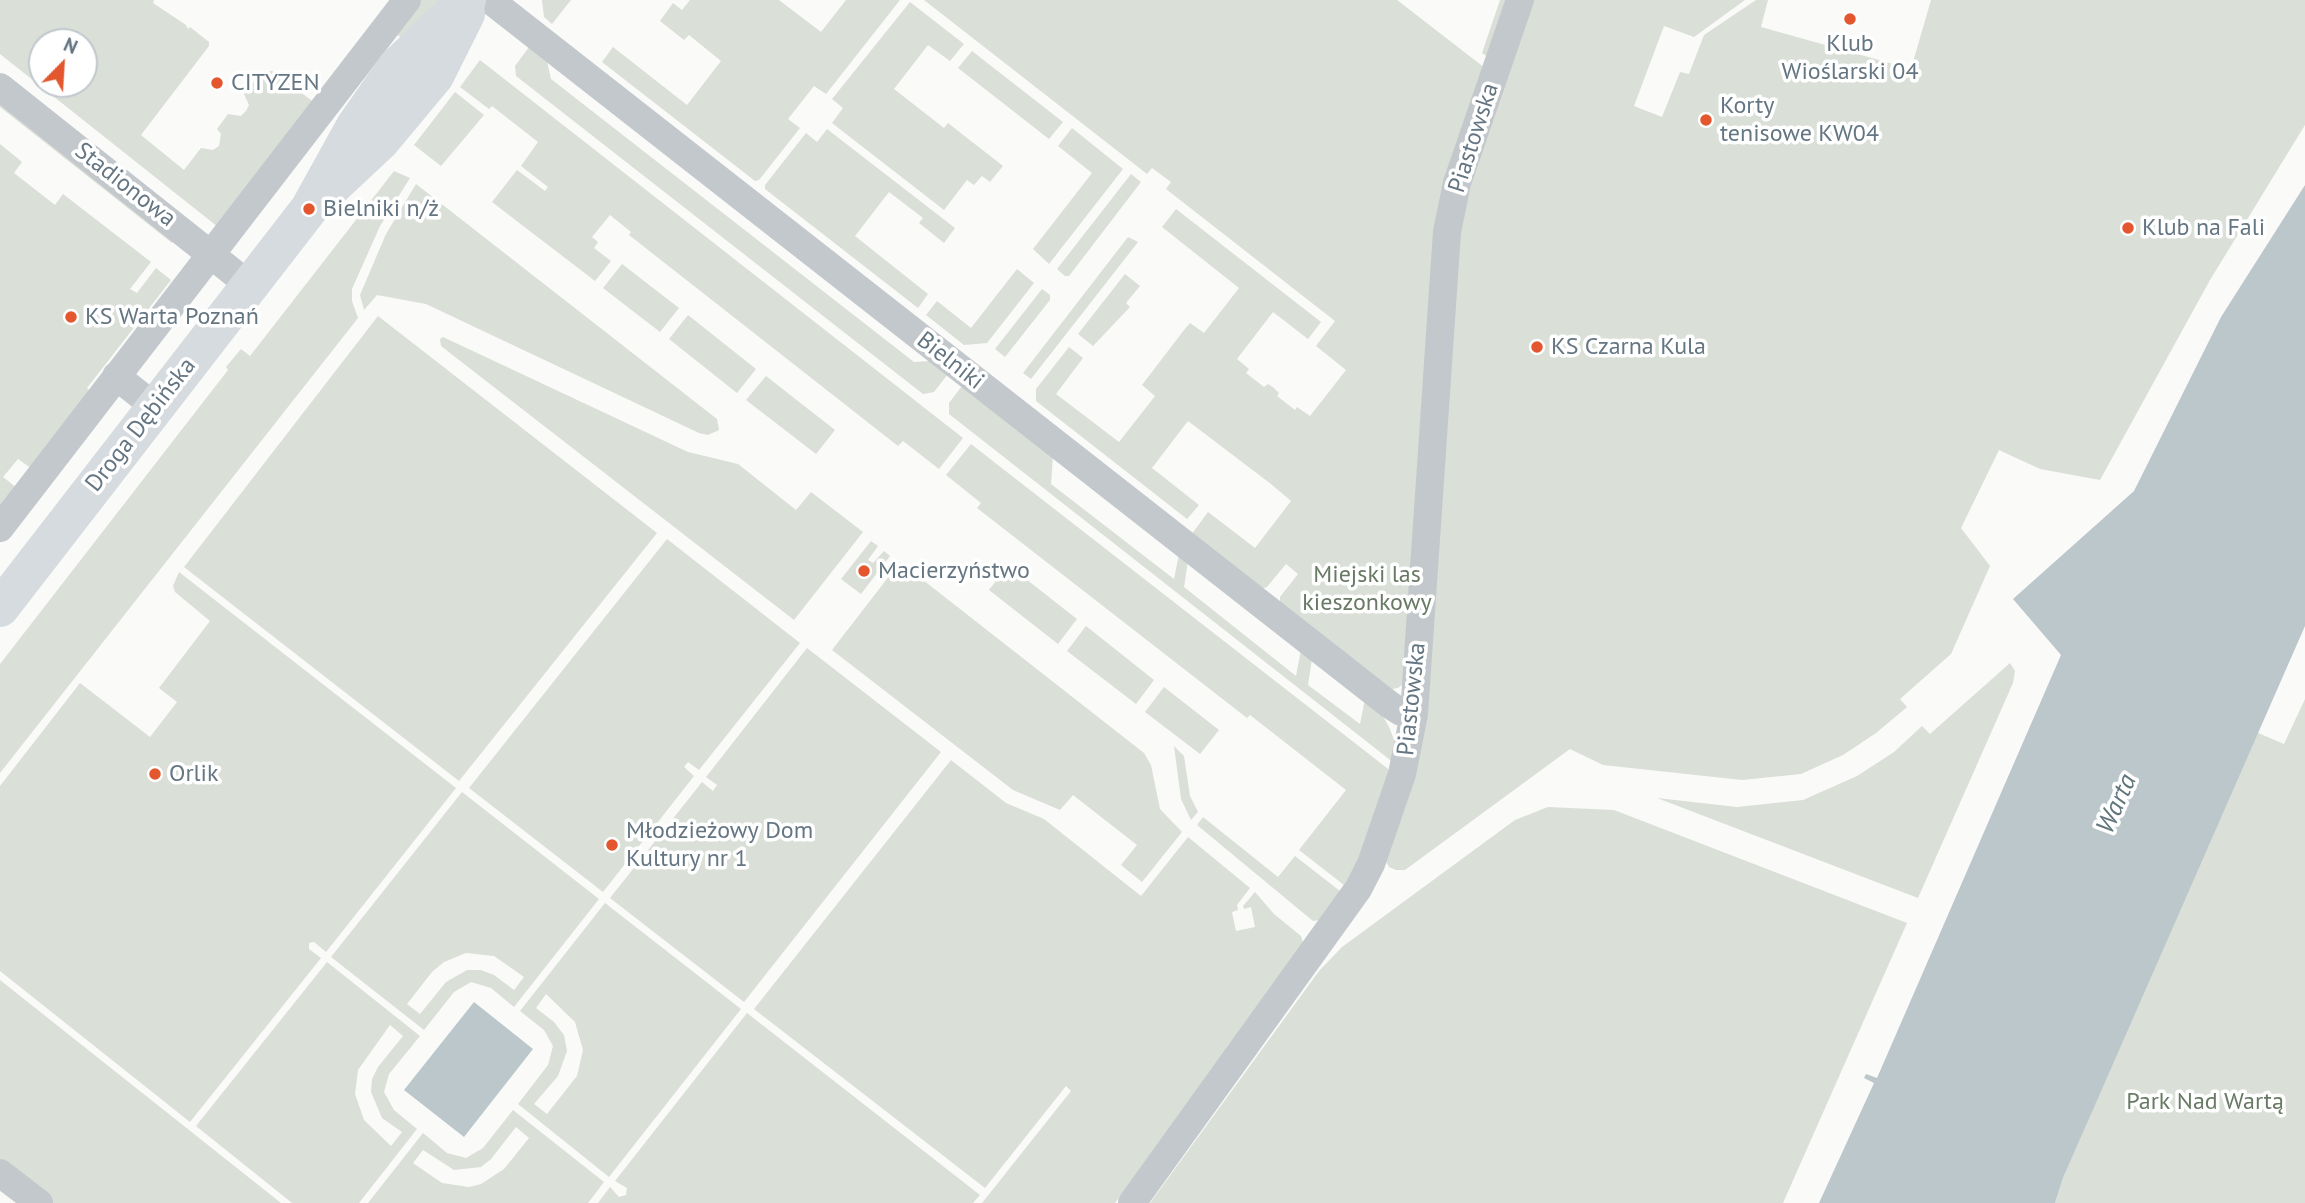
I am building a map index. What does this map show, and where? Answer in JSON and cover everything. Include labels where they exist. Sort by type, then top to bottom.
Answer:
[{"type":"street","points":[[0,528],[407,0]]},
{"type":"street","name":"Droga Dębińska","points":[[309,209],[355,126],[397,66],[467,0]]},
{"type":"street","name":"Droga Dębińska","points":[[0,608],[309,209],[380,142],[435,76],[473,0]]},
{"type":"street","name":"Bielniki","points":[[490,0],[1390,705],[1401,712],[1414,714]]},
{"type":"street","name":"Piastowska","points":[[1132,1203],[1324,941],[1358,889],[1371,864],[1402,774],[1414,714],[1447,232],[1457,183],[1520,0]]},
{"type":"street","name":"Stadionowa","points":[[0,87],[249,285]]},
{"type":"street","points":[[117,376],[155,407]]},
{"type":"street","points":[[0,1173],[39,1203]]},
{"type":"green space","points":[[0,0],[154,0],[153,3],[209,42],[209,46],[141,135],[184,170],[201,148],[213,150],[219,146],[221,134],[217,129],[228,114],[241,116],[246,111],[249,105],[244,94],[261,72],[272,71],[315,103],[218,227],[55,98],[98,98],[98,28],[28,28],[28,76],[0,54]]},
{"type":"green space","points":[[421,0],[442,0],[404,40],[395,33]]},
{"type":"green space","points":[[542,0],[571,0],[552,24],[544,17]]},
{"type":"green space","points":[[690,0],[779,0],[821,32],[846,0],[900,0],[826,94],[814,86],[788,119],[800,128],[759,180],[755,181],[602,62],[613,47],[687,105],[721,61],[689,35],[684,40],[660,21],[673,3],[682,10]]},
{"type":"green space","name":"Miejski las kieszonkowy","points":[[924,0],[1397,0],[1485,68],[1447,181],[1403,684],[1398,688],[1392,689],[1280,604],[1280,597],[1298,574],[1286,564],[1267,587],[1260,589],[1191,535],[1208,512],[1255,548],[1291,501],[1271,484],[1188,421],[1152,468],[1199,505],[1187,519],[1036,401],[1036,389],[1069,347],[1083,358],[1056,394],[1119,442],[1155,396],[1142,385],[1184,330],[1190,323],[1204,333],[1239,288],[1162,227],[1176,209],[1321,322],[1308,339],[1273,312],[1237,359],[1249,369],[1246,373],[1264,387],[1268,384],[1274,388],[1279,393],[1277,396],[1295,410],[1297,407],[1310,416],[1346,370],[1316,346],[1335,321],[1166,189],[1171,182],[1152,168],[1147,174]]},
{"type":"green space","points":[[1500,0],[1509,0],[1489,58],[1482,53]]},
{"type":"green space","points":[[1531,0],[1745,0],[1694,37],[1664,26],[1634,106],[1662,117],[1680,72],[1689,74],[1704,35],[1756,0],[1768,0],[1761,27],[1911,69],[1931,0],[2305,0],[2305,125],[2210,280],[2100,480],[2040,469],[1999,450],[1961,528],[1990,566],[1951,654],[1900,699],[1907,707],[1876,733],[1843,755],[1801,774],[1742,780],[1603,765],[1570,749],[1405,870],[1396,870],[1389,867],[1385,860],[1460,210]]},
{"type":"green space","points":[[910,2],[964,44],[950,61],[928,45],[894,89],[944,128],[948,123],[1003,166],[990,182],[982,176],[974,185],[967,180],[944,210],[832,123],[843,108],[832,99]]},
{"type":"green space","points":[[529,47],[547,61],[551,79],[914,362],[930,361],[948,374],[934,392],[923,394],[516,76],[515,66]]},
{"type":"green space","points":[[972,51],[1063,122],[1049,139],[958,68]]},
{"type":"green space","points":[[480,60],[963,438],[939,469],[903,441],[898,446],[629,235],[631,232],[610,215],[592,237],[598,242],[594,248],[611,261],[595,281],[492,202],[517,170],[545,191],[548,187],[521,166],[538,142],[492,106],[489,109],[460,87]]},
{"type":"green space","points":[[455,92],[484,115],[441,166],[414,145]]},
{"type":"green space","points":[[0,100],[175,239],[172,243],[0,107]]},
{"type":"green space","points":[[1072,128],[1123,169],[1049,264],[1033,249],[1092,173],[1058,146]]},
{"type":"green space","points":[[827,129],[955,228],[944,243],[919,223],[923,218],[889,192],[855,236],[928,294],[918,308],[765,189],[765,185],[806,133],[817,142]]},
{"type":"green space","name":"KS Warta Poznań","points":[[0,144],[22,162],[14,173],[55,205],[63,194],[151,262],[130,289],[137,293],[156,268],[171,280],[87,388],[91,392],[32,469],[18,459],[3,477],[17,488],[0,510]]},
{"type":"green space","points":[[394,171],[410,178],[380,226],[352,289],[352,301],[358,318],[0,773],[0,664],[228,370],[226,367],[241,349],[250,356]]},
{"type":"green space","points":[[1131,174],[1141,182],[1069,276],[1065,276],[1057,269]]},
{"type":"green space","points":[[416,184],[717,419],[719,430],[708,435],[699,433],[426,304],[377,295],[364,310],[360,295],[386,234]]},
{"type":"green space","points":[[1128,237],[1138,242],[1031,379],[1023,373]]},
{"type":"green space","points":[[622,264],[679,308],[660,332],[603,288]]},
{"type":"green space","points":[[1017,269],[1034,283],[987,343],[964,345],[926,315],[937,301],[971,328]]},
{"type":"green space","points":[[1125,274],[1140,286],[1126,303],[1130,307],[1093,346],[1078,334]]},
{"type":"green space","points":[[1042,289],[1050,295],[1050,300],[1005,357],[995,349]]},
{"type":"green space","points":[[688,315],[756,369],[737,393],[669,339]]},
{"type":"green space","points":[[378,316],[657,533],[459,781],[184,567]]},
{"type":"green space","points":[[443,337],[688,452],[738,464],[796,510],[811,492],[863,532],[794,620],[441,346],[440,339]]},
{"type":"green space","points":[[766,376],[835,430],[816,454],[746,400]]},
{"type":"green space","points":[[962,386],[1053,456],[1051,484],[1174,579],[1179,554],[1188,561],[1184,587],[1296,676],[1301,650],[1312,659],[1308,685],[1360,724],[1365,699],[1384,718],[1390,729],[1394,740],[1394,763],[949,414],[949,403]]},
{"type":"green space","points":[[971,444],[1392,772],[1359,858],[1344,885],[1299,850],[1346,790],[1250,715],[1247,718],[977,508],[981,503],[946,475]]},
{"type":"green space","points":[[667,539],[800,643],[699,770],[688,762],[684,767],[694,776],[603,892],[469,788]]},
{"type":"green space","points":[[871,541],[878,546],[868,560],[873,563],[884,551],[890,556],[861,594],[841,579]]},
{"type":"green space","points":[[900,562],[1144,753],[1151,765],[1160,809],[1182,832],[1142,882],[1121,865],[1137,845],[1073,795],[1060,810],[1013,790],[832,650]]},
{"type":"green space","points":[[1008,565],[1077,619],[1058,644],[989,590]]},
{"type":"green space","points":[[179,572],[456,788],[326,952],[314,942],[309,943],[309,949],[321,958],[190,1122],[0,971],[0,786],[80,683],[150,737],[177,702],[159,688],[210,621],[175,592],[173,586]]},
{"type":"green space","points":[[1086,626],[1154,680],[1136,704],[1067,651]]},
{"type":"green space","points":[[807,648],[941,752],[744,1002],[610,898],[702,782],[713,791],[717,785],[706,777]]},
{"type":"green space","points":[[2010,663],[2015,671],[2013,683],[1918,898],[1657,798],[1737,807],[1803,800],[1857,776],[1894,752],[1922,726],[1930,734]]},
{"type":"green space","points":[[1164,687],[1219,730],[1200,754],[1145,712]]},
{"type":"green space","name":"Park Nad Wartą","points":[[2305,699],[2305,1203],[2055,1203],[2063,1178],[2256,732],[2284,744]]},
{"type":"green space","points":[[1174,746],[1184,756],[1190,796],[1198,812],[1191,820],[1181,799]]},
{"type":"green space","points":[[951,760],[1006,803],[1044,819],[1141,896],[1188,837],[1250,888],[1237,905],[1238,910],[1232,912],[1236,931],[1255,927],[1251,907],[1244,909],[1243,906],[1255,892],[1274,914],[1301,936],[1303,943],[1115,1203],[982,1203],[1071,1091],[1066,1086],[985,1188],[754,1009]]},
{"type":"green space","points":[[462,792],[599,899],[514,1007],[491,988],[471,982],[454,992],[424,1030],[331,957]],"holes":[[[466,953],[494,956],[524,977],[514,990],[494,975],[481,970],[467,970],[446,982],[420,1014],[407,1004],[432,972],[444,962]]]},
{"type":"green space","points":[[1548,807],[1614,810],[1907,923],[1783,1203],[1150,1203],[1319,971],[1342,947],[1515,820]]},
{"type":"green space","points":[[1203,817],[1278,877],[1295,856],[1340,891],[1321,920],[1313,921],[1197,825]]},
{"type":"green space","points":[[605,903],[741,1009],[609,1177],[518,1104],[548,1065],[553,1046],[544,1030],[520,1011]],"holes":[[[546,994],[575,1022],[583,1050],[577,1076],[547,1114],[534,1104],[558,1076],[567,1051],[564,1035],[554,1022],[536,1008]]]},
{"type":"green space","points":[[327,962],[420,1036],[389,1074],[384,1092],[394,1110],[417,1129],[359,1203],[292,1203],[196,1126]],"holes":[[[390,1025],[403,1036],[378,1067],[372,1079],[371,1092],[382,1118],[402,1132],[391,1146],[364,1120],[355,1094],[358,1070]]]},
{"type":"green space","points":[[0,980],[281,1203],[52,1203],[0,1161]]},
{"type":"green space","points":[[747,1013],[980,1195],[973,1203],[598,1203],[610,1187],[619,1197],[626,1195],[627,1188],[615,1181]]},
{"type":"green space","points":[[513,1110],[604,1182],[588,1203],[368,1203],[423,1133],[447,1153],[466,1158],[483,1148]],"holes":[[[516,1127],[529,1138],[504,1169],[481,1184],[469,1187],[442,1183],[413,1163],[423,1150],[454,1170],[481,1167],[491,1159]]]},
{"type":"water","name":"Warta","points":[[2305,185],[2305,626],[2063,1178],[2055,1203],[1819,1203],[1874,1083],[1864,1078],[1866,1074],[1877,1078],[2061,655],[2013,599],[2134,491],[2221,317]]},
{"type":"water","points":[[474,1002],[533,1049],[464,1137],[404,1090]]},
{"type":"place","name":"Klub Wioślarski 04","points":[[1850,19]]},
{"type":"place","name":"CITYZEN","points":[[217,83]]},
{"type":"place","name":"Korty tenisowe KW04","points":[[1706,120]]},
{"type":"place","name":"Bielniki n/ż","points":[[309,209]]},
{"type":"place","name":"Klub na Fali","points":[[2128,228]]},
{"type":"place","name":"KS Warta Poznań","points":[[71,317]]},
{"type":"place","name":"KS Czarna Kula","points":[[1537,347]]},
{"type":"place","name":"Macierzyństwo","points":[[864,571]]},
{"type":"place","name":"Orlik","points":[[155,774]]},
{"type":"place","name":"Młodzieżowy Dom Kultury nr 1","points":[[612,845]]}]
